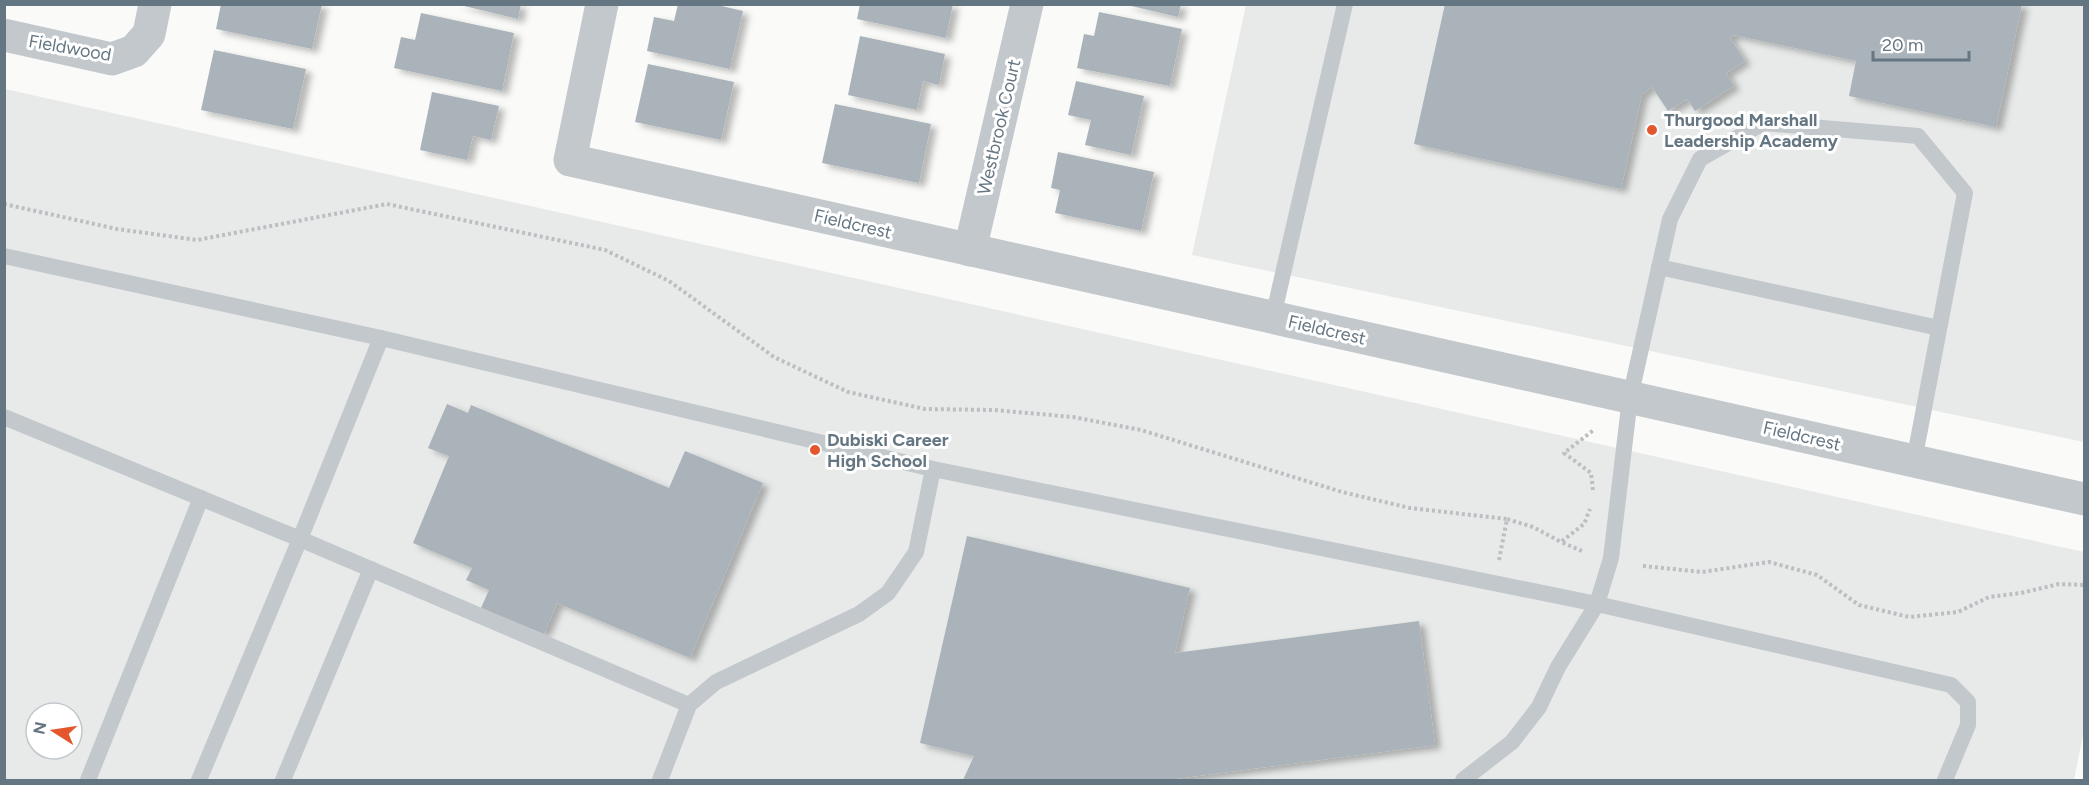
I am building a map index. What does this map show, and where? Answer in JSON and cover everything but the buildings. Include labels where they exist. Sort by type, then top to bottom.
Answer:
[{"type":"street","name":"Fieldwood","points":[[4,35],[112,59],[134,51],[149,34],[155,4]]},
{"type":"street","name":"Fieldcrest","points":[[602,4],[570,160],[2085,499]]},
{"type":"street","name":"Westbrook Court","points":[[970,250],[1027,4]]},
{"type":"lane","points":[[1273,317],[1345,4]]},
{"type":"lane","points":[[1463,780],[1512,742],[1539,707],[1558,667],[1597,604],[1611,558],[1630,398],[1670,219],[1701,159],[1763,123],[1918,136],[1965,193],[1914,461]]},
{"type":"lane","points":[[4,256],[381,338],[933,469],[1597,604],[1951,685],[1968,702],[1968,725],[1945,780]]},
{"type":"lane","points":[[1659,267],[1939,328]]},
{"type":"lane","points":[[199,780],[381,338]]},
{"type":"lane","points":[[4,417],[300,539],[690,705]]},
{"type":"lane","points":[[660,780],[690,705],[716,682],[859,614],[888,593],[916,552],[933,469]]},
{"type":"lane","points":[[88,780],[201,498]]},
{"type":"lane","points":[[283,780],[371,569]]},
{"type":"path","points":[[4,204],[117,229],[197,240],[387,204],[605,250],[669,281],[774,357],[848,392],[925,409],[994,410],[1073,417],[1141,430],[1354,495],[1410,508],[1507,519],[1533,527],[1582,551]]},
{"type":"path","points":[[1561,542],[1584,524],[1594,500],[1591,473],[1564,453],[1595,429]]},
{"type":"path","points":[[1497,568],[1507,519]]},
{"type":"path","points":[[1643,566],[1702,572],[1769,562],[1818,575],[1859,605],[1909,617],[1958,612],[1989,597],[2021,593],[2059,584],[2085,585]]},
{"type":"shaded area","name":"Thurgood Marshall Leadership Academy","points":[[1246,5],[2084,5],[2084,442],[1192,255]]},
{"type":"shaded area","name":"Dubiski Career High School","points":[[5,89],[2084,552],[2084,730],[2074,780],[5,780]]},
{"type":"place","name":"Thurgood Marshall Leadership Academy","points":[[1652,130]]},
{"type":"place","name":"Dubiski Career High School","points":[[815,450]]}]
